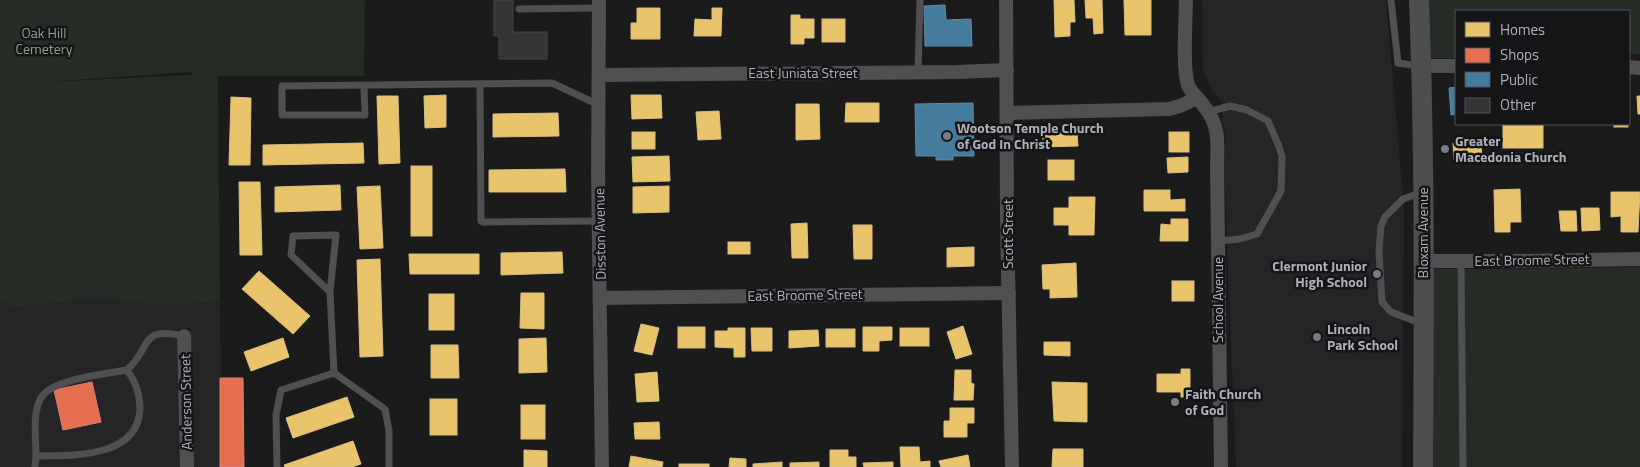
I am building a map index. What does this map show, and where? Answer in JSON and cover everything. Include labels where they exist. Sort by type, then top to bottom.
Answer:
[{"type":"street","name":"Scott Street","points":[[1006,0],[1012,467]]},
{"type":"street","points":[[1186,0],[1185,68],[1188,84],[1208,112]]},
{"type":"street","name":"Bloxam Avenue","points":[[1419,0],[1422,66],[1424,261],[1423,467]]},
{"type":"street","name":"Disston Avenue","points":[[599,4],[602,467]]},
{"type":"street","points":[[1422,66],[1455,66]]},
{"type":"street","name":"East Juniata Street","points":[[599,75],[1007,70]]},
{"type":"street","points":[[1008,113],[1169,109],[1197,98]]},
{"type":"street","name":"School Avenue","points":[[1208,112],[1215,124],[1217,133],[1221,467]]},
{"type":"street","name":"East Broome Street","points":[[1424,261],[1640,259]]},
{"type":"street","name":"East Broome Street","points":[[601,298],[1009,293]]},
{"type":"street","name":"Anderson Street","points":[[184,336],[187,467]]},
{"type":"lane","points":[[918,72],[920,0]]},
{"type":"lane","points":[[1392,0],[1398,63],[1422,66]]},
{"type":"lane","points":[[519,9],[599,4]]},
{"type":"lane","points":[[364,85],[365,115],[282,115],[282,86],[364,85],[480,84],[552,83],[599,106]]},
{"type":"lane","points":[[480,84],[481,221],[600,221]]},
{"type":"lane","points":[[1208,112],[1230,106],[1247,110],[1268,121],[1282,156],[1281,191],[1257,234],[1240,239],[1218,241]]},
{"type":"lane","points":[[1423,192],[1403,199],[1385,217],[1381,226],[1379,251],[1382,302],[1391,312],[1424,325]]},
{"type":"lane","points":[[330,292],[291,255],[293,236],[336,235],[330,292],[334,373]]},
{"type":"lane","points":[[1461,261],[1463,467]]},
{"type":"lane","points":[[35,467],[36,411],[41,398],[52,387],[127,370],[148,340],[160,332],[184,336]]},
{"type":"lane","points":[[36,456],[92,453],[111,448],[130,437],[138,424],[140,405],[138,387],[127,370]]},
{"type":"lane","points":[[277,467],[276,415],[281,390],[334,373]]},
{"type":"lane","points":[[334,373],[385,409],[389,430],[390,467]]},
{"type":"shaded area","name":"Lincoln Park School","points":[[1202,0],[1386,0],[1404,208],[1402,467],[1236,467],[1224,164],[1226,138],[1222,122],[1222,101],[1211,90],[1203,70]]},
{"type":"shaded area","points":[[85,300],[116,300],[163,306],[220,301],[222,467],[194,467],[190,328],[177,329],[180,467],[0,467],[0,302],[14,307]]},
{"type":"green space","name":"Oak Hill Cemetery","points":[[0,0],[365,0],[364,76],[218,76],[220,301],[163,306],[116,300],[85,300],[14,307],[0,302]],"holes":[[[192,72],[192,75],[44,82]]]},
{"type":"green space","points":[[1426,0],[1640,0],[1640,54],[1630,54],[1630,10],[1455,10],[1455,58],[1428,58]]},
{"type":"green space","points":[[1640,267],[1640,467],[1430,467],[1431,269]]},
{"type":"building: Homes","points":[[1054,0],[1074,0],[1075,22],[1070,22],[1070,36],[1055,37]]},
{"type":"building: Homes","points":[[1085,0],[1102,0],[1103,33],[1094,34],[1093,18],[1086,18]]},
{"type":"building: Homes","points":[[1124,0],[1151,0],[1151,35],[1125,35]]},
{"type":"building: Homes","points":[[637,8],[660,8],[660,39],[631,39],[631,23],[637,23]]},
{"type":"building: Homes","points":[[712,8],[722,8],[721,36],[694,36],[695,19],[712,20]]},
{"type":"building: Homes","points":[[791,15],[800,15],[800,19],[814,19],[814,38],[804,38],[804,44],[791,44]]},
{"type":"building: Homes","points":[[822,19],[845,19],[845,42],[822,42]]},
{"type":"building: Homes","points":[[446,95],[446,127],[425,128],[424,96]]},
{"type":"building: Homes","points":[[631,95],[661,95],[662,118],[632,119]]},
{"type":"building: Homes","points":[[377,96],[398,96],[400,163],[379,164]]},
{"type":"building: Homes","points":[[1637,96],[1640,96],[1640,114],[1638,114]]},
{"type":"building: Homes","points":[[231,97],[251,98],[250,165],[229,165]]},
{"type":"building: Homes","points":[[846,103],[879,103],[879,122],[845,122]]},
{"type":"building: Homes","points":[[796,104],[819,104],[820,139],[796,140]]},
{"type":"building: Homes","points":[[719,111],[721,139],[698,140],[696,112]]},
{"type":"building: Homes","points":[[558,113],[559,136],[493,137],[493,114]]},
{"type":"building: Homes","points":[[1503,125],[1543,125],[1543,148],[1503,148]]},
{"type":"building: Homes","points":[[1614,125],[1628,125],[1628,127],[1614,127]]},
{"type":"building: Homes","points":[[632,132],[655,132],[655,149],[632,149]]},
{"type":"building: Homes","points":[[1077,132],[1078,146],[1043,147],[1042,133]]},
{"type":"building: Homes","points":[[1169,132],[1189,132],[1189,152],[1169,152]]},
{"type":"building: Homes","points":[[1481,142],[1482,159],[1454,160],[1453,143]]},
{"type":"building: Homes","points":[[363,143],[364,163],[263,165],[263,145]]},
{"type":"building: Homes","points":[[669,156],[670,181],[633,182],[632,157]]},
{"type":"building: Homes","points":[[1188,157],[1188,172],[1168,173],[1167,158]]},
{"type":"building: Homes","points":[[1048,160],[1074,160],[1074,180],[1048,180]]},
{"type":"building: Homes","points":[[411,166],[432,166],[432,236],[411,236]]},
{"type":"building: Homes","points":[[565,169],[566,192],[489,192],[489,170]]},
{"type":"building: Homes","points":[[239,182],[260,182],[262,255],[240,255]]},
{"type":"building: Homes","points":[[340,185],[341,210],[275,212],[275,187]]},
{"type":"building: Homes","points":[[380,186],[383,248],[360,249],[357,187]]},
{"type":"building: Homes","points":[[669,186],[669,212],[633,213],[633,187]]},
{"type":"building: Homes","points":[[1520,189],[1521,222],[1510,222],[1510,232],[1495,232],[1494,190]]},
{"type":"building: Homes","points":[[1144,190],[1170,190],[1170,200],[1185,199],[1185,211],[1144,211]]},
{"type":"building: Homes","points":[[1611,192],[1640,192],[1638,232],[1621,232],[1621,216],[1611,217]]},
{"type":"building: Homes","points":[[1069,197],[1095,197],[1094,235],[1069,235],[1069,225],[1054,225],[1054,208],[1069,208]]},
{"type":"building: Homes","points":[[1581,208],[1599,208],[1600,230],[1582,231]]},
{"type":"building: Homes","points":[[1559,211],[1576,211],[1577,231],[1561,231]]},
{"type":"building: Homes","points":[[1171,219],[1188,219],[1188,241],[1160,241],[1161,224],[1171,225]]},
{"type":"building: Homes","points":[[807,223],[808,258],[792,258],[791,224]]},
{"type":"building: Homes","points":[[853,225],[872,225],[872,259],[854,259]]},
{"type":"building: Homes","points":[[728,242],[750,242],[750,254],[728,254]]},
{"type":"building: Homes","points":[[974,247],[974,266],[947,267],[947,248]]},
{"type":"building: Homes","points":[[562,252],[563,273],[501,275],[501,253]]},
{"type":"building: Homes","points":[[409,254],[479,254],[479,274],[410,274]]},
{"type":"building: Homes","points":[[380,259],[383,356],[360,357],[357,260]]},
{"type":"building: Homes","points":[[1076,263],[1077,297],[1050,298],[1050,289],[1043,289],[1042,265]]},
{"type":"building: Homes","points":[[259,271],[310,316],[293,334],[242,289]]},
{"type":"building: Homes","points":[[1172,281],[1194,281],[1194,301],[1172,301]]},
{"type":"building: Homes","points":[[521,293],[544,293],[544,329],[520,328]]},
{"type":"building: Homes","points":[[429,294],[454,294],[454,330],[429,330]]},
{"type":"building: Homes","points":[[641,324],[659,328],[652,355],[634,351]]},
{"type":"building: Homes","points":[[963,326],[972,354],[956,359],[947,332]]},
{"type":"building: Homes","points":[[678,327],[705,327],[705,348],[678,348]]},
{"type":"building: Homes","points":[[863,327],[892,327],[892,340],[879,341],[879,351],[863,351]]},
{"type":"building: Homes","points":[[728,328],[745,328],[745,357],[734,357],[734,348],[715,347],[715,331],[728,331]]},
{"type":"building: Homes","points":[[751,328],[772,328],[772,351],[752,351]]},
{"type":"building: Homes","points":[[900,328],[929,328],[929,346],[900,346]]},
{"type":"building: Homes","points":[[826,329],[855,329],[855,347],[826,347]]},
{"type":"building: Homes","points":[[818,330],[819,346],[789,348],[789,331]]},
{"type":"building: Homes","points":[[283,338],[289,357],[251,371],[244,352]]},
{"type":"building: Homes","points":[[546,338],[547,372],[519,373],[519,339]]},
{"type":"building: Homes","points":[[1044,342],[1070,342],[1070,356],[1044,355]]},
{"type":"building: Homes","points":[[431,345],[458,345],[459,378],[431,378]]},
{"type":"building: Homes","points":[[1181,369],[1190,369],[1190,397],[1181,397],[1181,392],[1157,392],[1157,374],[1181,374]]},
{"type":"building: Homes","points":[[955,370],[971,370],[971,383],[974,384],[973,400],[954,400]]},
{"type":"building: Homes","points":[[657,372],[659,401],[637,402],[635,374]]},
{"type":"building: Homes","points":[[1052,382],[1087,383],[1087,422],[1054,421]]},
{"type":"building: Homes","points":[[347,397],[354,417],[293,438],[286,418]]},
{"type":"building: Homes","points":[[430,399],[457,399],[457,435],[430,435]]},
{"type":"building: Homes","points":[[521,405],[545,405],[545,439],[521,439]]},
{"type":"building: Homes","points":[[950,408],[974,408],[974,423],[967,423],[967,437],[944,437],[944,421],[950,421]]},
{"type":"building: Homes","points":[[659,422],[660,439],[635,439],[634,423]]},
{"type":"building: Homes","points":[[353,441],[361,464],[352,467],[285,467],[284,465]]},
{"type":"building: Homes","points":[[900,447],[919,447],[920,462],[930,461],[930,467],[901,467]]},
{"type":"building: Homes","points":[[1053,449],[1083,449],[1083,467],[1052,467]]},
{"type":"building: Homes","points":[[524,450],[547,451],[547,467],[524,467]]},
{"type":"building: Homes","points":[[830,450],[848,450],[848,457],[856,457],[856,467],[830,467]]},
{"type":"building: Homes","points":[[968,455],[970,467],[941,467],[939,461]]},
{"type":"building: Homes","points":[[631,456],[663,462],[662,467],[629,467]]},
{"type":"building: Homes","points":[[730,458],[746,459],[746,467],[729,467]]},
{"type":"building: Homes","points":[[782,462],[782,467],[753,467],[753,464]]},
{"type":"building: Homes","points":[[819,462],[819,467],[790,467],[790,463]]},
{"type":"building: Homes","points":[[893,462],[893,467],[864,467],[863,463]]},
{"type":"building: Homes","points":[[679,464],[709,464],[709,467],[679,467]]},
{"type":"building: Shops","points":[[220,378],[243,378],[244,467],[220,467]]},
{"type":"building: Shops","points":[[92,382],[101,422],[63,430],[54,390]]},
{"type":"building: Public","points":[[945,5],[946,20],[971,19],[972,46],[925,46],[924,6]]},
{"type":"building: Public","points":[[1455,87],[1455,114],[1451,115],[1449,88]]},
{"type":"building: Public","points":[[973,103],[974,156],[953,156],[953,160],[936,160],[936,156],[916,156],[915,104]]},
{"type":"building: Other","points":[[494,0],[513,0],[513,32],[547,32],[547,59],[499,59],[499,36],[494,36]]},
{"type":"place","name":"Wootson Temple Church of God In Christ","points":[[947,136]]},
{"type":"place","name":"Greater Macedonia Church","points":[[1445,149]]},
{"type":"place","name":"Clermont Junior High School","points":[[1377,274]]},
{"type":"place","name":"Lincoln Park School","points":[[1317,337]]},
{"type":"place","name":"Faith Church of God","points":[[1175,402]]}]
